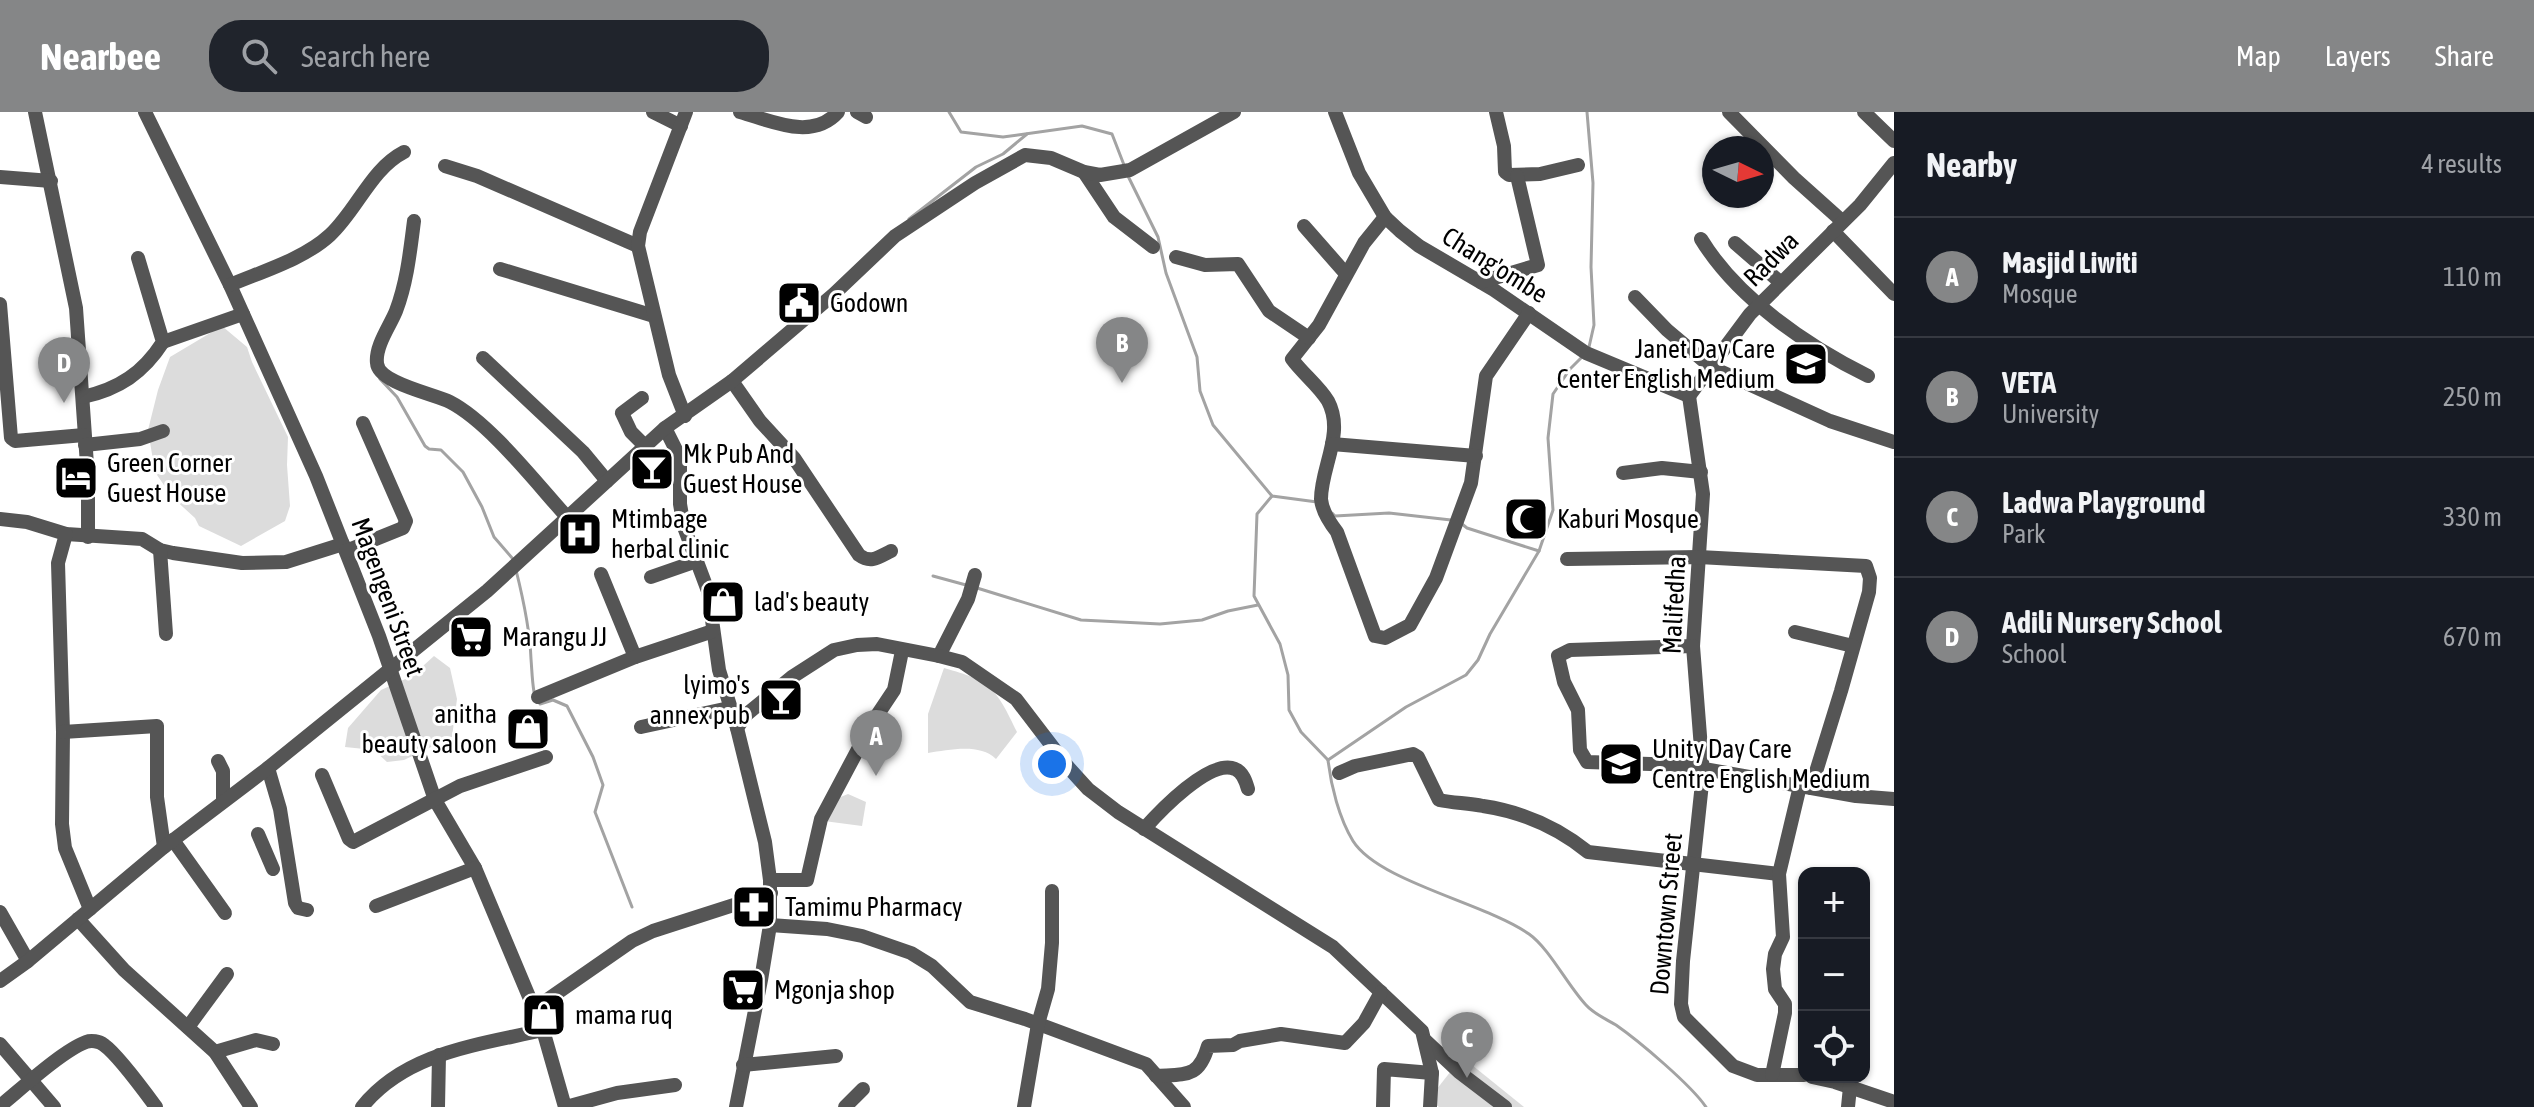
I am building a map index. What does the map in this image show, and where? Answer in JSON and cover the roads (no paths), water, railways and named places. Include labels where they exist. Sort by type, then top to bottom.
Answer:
[{"type":"street","points":[[35,112],[76,308],[88,537]]},
{"type":"street","name":"Magengeni Street","points":[[145,112],[230,285],[297,432],[390,667],[435,800],[475,868],[543,1030],[566,1107]]},
{"type":"street","points":[[653,112],[684,119],[640,232],[638,246],[669,375],[685,416]]},
{"type":"street","points":[[740,112],[808,128],[824,125],[838,112]]},
{"type":"street","points":[[0,981],[487,591],[665,428],[732,381],[834,294],[895,236],[975,183],[1025,155],[1051,158],[1084,172],[1100,175],[1130,170],[1234,112]]},
{"type":"street","name":"Chang'ombe","points":[[1335,112],[1359,173],[1385,217],[1419,246],[1481,282],[1586,353],[1689,396]]},
{"type":"street","points":[[1496,112],[1504,146],[1505,172],[1509,175],[1540,174],[1578,165]]},
{"type":"street","points":[[1729,112],[1838,226],[1894,294]]},
{"type":"street","points":[[1864,112],[1894,141]]},
{"type":"street","points":[[230,285],[320,244],[333,232],[383,166],[404,152]]},
{"type":"street","name":"Radwa","points":[[1689,396],[1738,328],[1866,198],[1894,163]]},
{"type":"street","points":[[445,166],[477,176],[638,246]]},
{"type":"street","points":[[1084,172],[1114,217],[1153,247]]},
{"type":"street","points":[[1481,282],[1538,265],[1517,176]]},
{"type":"street","points":[[0,177],[51,181]]},
{"type":"street","points":[[1385,217],[1364,243],[1319,325],[1292,359],[1328,401],[1332,417],[1332,444],[1321,500],[1328,520],[1337,532],[1375,636],[1385,638],[1410,625],[1428,596],[1466,498],[1476,456],[1486,376],[1529,313]]},
{"type":"street","points":[[414,221],[406,277],[379,351],[377,364],[381,372],[403,385],[450,402],[465,411],[567,517]]},
{"type":"street","points":[[1304,226],[1346,274]]},
{"type":"street","points":[[1701,239],[1711,256],[1758,306],[1819,348],[1868,376]]},
{"type":"street","points":[[1735,243],[1780,282]]},
{"type":"street","points":[[1176,257],[1205,265],[1238,264],[1269,311],[1309,338]]},
{"type":"street","points":[[138,258],[163,342]]},
{"type":"street","points":[[500,269],[654,316]]},
{"type":"street","points":[[1635,297],[1658,322],[1711,367],[1830,421],[1894,442]]},
{"type":"street","points":[[0,304],[11,438],[15,441],[140,439],[163,431]]},
{"type":"street","points":[[83,397],[107,392],[129,379],[153,358],[163,342],[243,314]]},
{"type":"street","points":[[483,358],[583,452],[607,481]]},
{"type":"street","points":[[732,381],[760,421],[794,458],[859,555],[873,560],[891,551]]},
{"type":"street","name":"Malifedha","points":[[1689,396],[1701,472],[1703,510],[1693,646],[1703,769]]},
{"type":"street","points":[[642,398],[622,413],[631,432],[645,446]]},
{"type":"street","points":[[0,519],[27,522],[66,534],[142,539],[160,550],[196,558],[274,563],[345,548],[403,528],[406,521],[363,423]]},
{"type":"street","points":[[665,428],[680,458],[680,504],[684,527],[708,591],[719,670],[737,728],[765,842],[770,886],[770,925],[736,1107]]},
{"type":"street","points":[[1332,444],[1476,456]]},
{"type":"street","points":[[1623,473],[1662,468],[1701,472]]},
{"type":"street","points":[[66,534],[58,563],[63,732],[61,795],[65,848],[84,914],[124,970],[215,1052],[251,1107]]},
{"type":"street","points":[[160,550],[166,634]]},
{"type":"street","points":[[1567,559],[1699,557],[1866,566],[1870,578],[1869,592],[1779,874],[1783,937],[1775,954],[1773,969],[1775,989],[1785,1004],[1785,1013],[1772,1075]]},
{"type":"street","points":[[651,577],[697,561]]},
{"type":"street","points":[[601,574],[635,657]]},
{"type":"street","points":[[939,656],[968,599],[975,575]]},
{"type":"street","points":[[538,697],[635,657],[713,631]]},
{"type":"street","points":[[1795,632],[1853,646]]},
{"type":"street","points":[[737,728],[747,714],[792,677],[834,650],[877,644],[962,662],[1016,699],[1088,789],[1144,829],[1333,947],[1381,992],[1422,1031],[1426,1040],[1432,1073],[1430,1107]]},
{"type":"street","points":[[1693,646],[1563,652],[1558,659],[1564,682],[1578,710],[1580,750],[1587,762],[1682,765],[1856,796],[1894,799]]},
{"type":"street","points":[[534,1009],[632,941],[653,931],[770,886],[807,880],[821,819],[872,723],[894,690],[902,651]]},
{"type":"street","points":[[641,727],[729,708]]},
{"type":"street","points":[[63,732],[157,726],[157,797],[169,843],[225,913]]},
{"type":"street","points":[[1339,773],[1369,763],[1415,755],[1439,800],[1488,806],[1546,823],[1565,833],[1588,852],[1779,874]]},
{"type":"street","points":[[322,775],[353,842],[460,786],[546,757]]},
{"type":"street","points":[[218,761],[223,771],[223,801]]},
{"type":"street","points":[[1144,829],[1181,791],[1220,770],[1232,767],[1241,774],[1248,789]]},
{"type":"street","points":[[268,768],[280,809],[295,903],[298,908],[307,910]]},
{"type":"street","name":"Downtown Street","points":[[1703,769],[1683,961],[1681,1004],[1684,1017],[1733,1066],[1745,1072],[1798,1075]]},
{"type":"street","points":[[258,834],[266,871],[288,863]]},
{"type":"street","points":[[376,906],[475,868]]},
{"type":"street","points":[[1024,1107],[1038,1024],[1048,989],[1052,891]]},
{"type":"street","points":[[0,912],[28,961]]},
{"type":"street","points":[[770,925],[827,929],[894,947],[932,966],[970,1002],[1038,1024],[1152,1068],[1184,1107]]},
{"type":"street","points":[[188,1027],[227,974]]},
{"type":"street","points":[[1156,1076],[1190,1073],[1198,1069],[1211,1045],[1233,1045],[1281,1034],[1345,1043],[1364,1023],[1381,992]]},
{"type":"street","points":[[362,1107],[389,1079],[411,1066],[439,1055],[543,1030]]},
{"type":"street","points":[[215,1052],[256,1040],[273,1044]]},
{"type":"street","points":[[1426,1040],[1459,1072],[1505,1107]]},
{"type":"street","points":[[0,1106],[31,1080],[87,1042],[95,1041],[102,1043],[156,1107]]},
{"type":"street","points":[[0,1044],[54,1107]]},
{"type":"street","points":[[438,1107],[439,1055]]},
{"type":"street","points":[[743,1065],[836,1056]]},
{"type":"street","points":[[1383,1107],[1384,1069],[1432,1073]]},
{"type":"street","points":[[1835,1083],[1894,1102]]},
{"type":"street","points":[[566,1107],[617,1093],[675,1085]]},
{"type":"street","points":[[1848,1107],[1850,1087]]},
{"type":"street","points":[[845,1107],[863,1089]]},
{"type":"waterway","points":[[949,112],[961,132],[1003,137],[1082,126],[1112,134],[1124,165]]},
{"type":"waterway","points":[[1587,112],[1593,183],[1591,267],[1594,325],[1589,347]]},
{"type":"waterway","points":[[909,219],[976,167],[1003,154],[1027,134]]},
{"type":"waterway","points":[[1127,174],[1158,237],[1166,273],[1197,357],[1200,391],[1213,425],[1272,496],[1317,502]]},
{"type":"waterway","points":[[1583,356],[1553,394],[1548,438],[1553,510],[1539,551],[1478,660],[1466,675],[1406,707],[1328,760],[1329,770],[1344,822],[1353,841],[1366,855],[1409,880],[1487,912],[1529,934],[1544,948],[1589,1008],[1651,1052],[1706,1107]]},
{"type":"waterway","points":[[380,379],[397,397],[425,446],[441,450],[463,472],[494,537],[513,559]]},
{"type":"waterway","points":[[1272,496],[1257,514],[1254,596],[1280,644],[1288,675],[1289,710],[1301,732],[1328,760]]},
{"type":"waterway","points":[[1332,513],[1335,516],[1389,513],[1451,520]]},
{"type":"waterway","points":[[1462,524],[1539,551]]},
{"type":"waterway","points":[[516,570],[528,625],[534,692]]},
{"type":"waterway","points":[[933,576],[966,585]]},
{"type":"waterway","points":[[977,588],[1081,620],[1160,624],[1202,620],[1258,605]]},
{"type":"waterway","points":[[540,704],[553,700],[567,706],[593,757],[603,785],[595,812],[632,907]]},
{"type":"place","name":"Godown","points":[[799,303]]},
{"type":"place","name":"Janet Day Care Center English Medium","points":[[1806,364]]},
{"type":"place","name":"VETA","points":[[1122,383]]},
{"type":"place","name":"Adili Nursery School","points":[[64,403]]},
{"type":"place","name":"Mk Pub And Guest House","points":[[652,469]]},
{"type":"place","name":"Green Corner Guest House","points":[[76,478]]},
{"type":"place","name":"Kaburi Mosque","points":[[1526,519]]},
{"type":"place","name":"Mtimbage herbal clinic","points":[[580,534]]},
{"type":"place","name":"lad's beauty","points":[[723,602]]},
{"type":"place","name":"Marangu JJ","points":[[471,637]]},
{"type":"place","name":"lyimo's annex pub","points":[[781,700]]},
{"type":"place","name":"anitha beauty saloon","points":[[528,729]]},
{"type":"place","name":"Unity Day Care Centre English Medium","points":[[1621,764]]},
{"type":"place","name":"Masjid Liwiti","points":[[876,776]]},
{"type":"place","name":"Tamimu Pharmacy","points":[[754,907]]},
{"type":"place","name":"Mgonja shop","points":[[743,990]]},
{"type":"place","name":"mama ruq","points":[[544,1015]]},
{"type":"place","name":"Ladwa Playground","points":[[1467,1078]]}]
